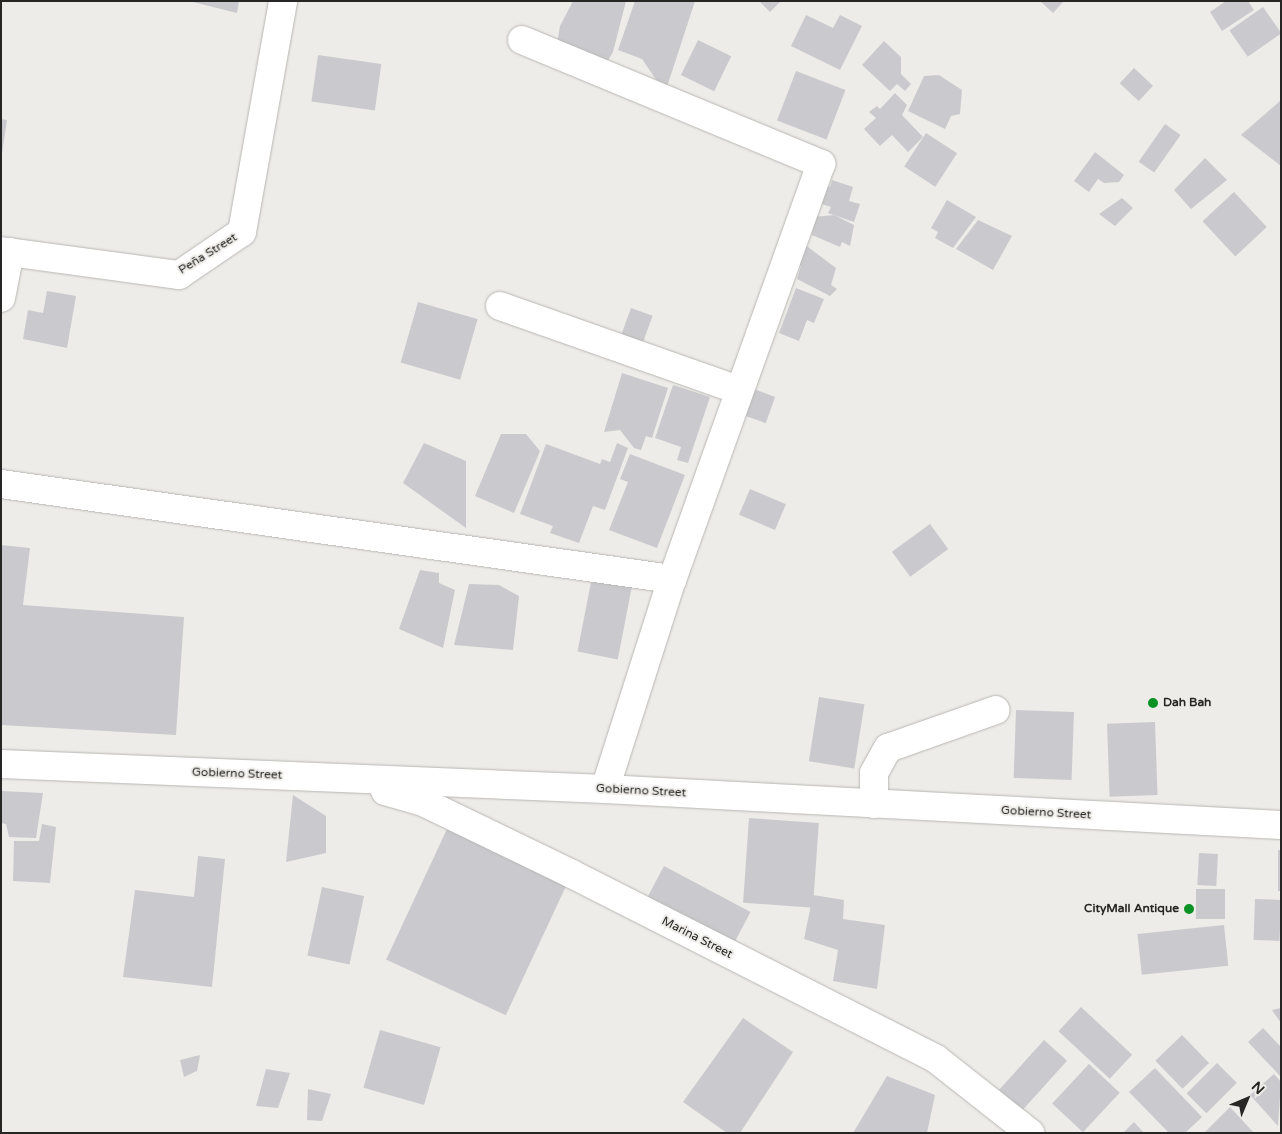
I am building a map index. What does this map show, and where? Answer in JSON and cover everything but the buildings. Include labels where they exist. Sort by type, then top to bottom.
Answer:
[{"type":"street","name":"Peña Street","points":[[6,251],[179,275],[242,232],[283,1]]},
{"type":"street","points":[[522,40],[821,164],[738,390],[672,579],[605,789]]},
{"type":"street","points":[[1,298],[6,251]]},
{"type":"street","points":[[500,306],[738,390]]},
{"type":"street","points":[[1,484],[672,579]]},
{"type":"street","points":[[874,804],[874,773],[888,748],[996,710]]},
{"type":"street","name":"Gobierno Street","points":[[1,764],[605,789],[1281,825]]},
{"type":"street","name":"Marina Street","points":[[344,779],[423,802],[936,1059],[1030,1133]]},
{"type":"place","name":"Dah Bah","points":[[1153,703]]},
{"type":"place","name":"CityMall Antique","points":[[1189,909]]}]
